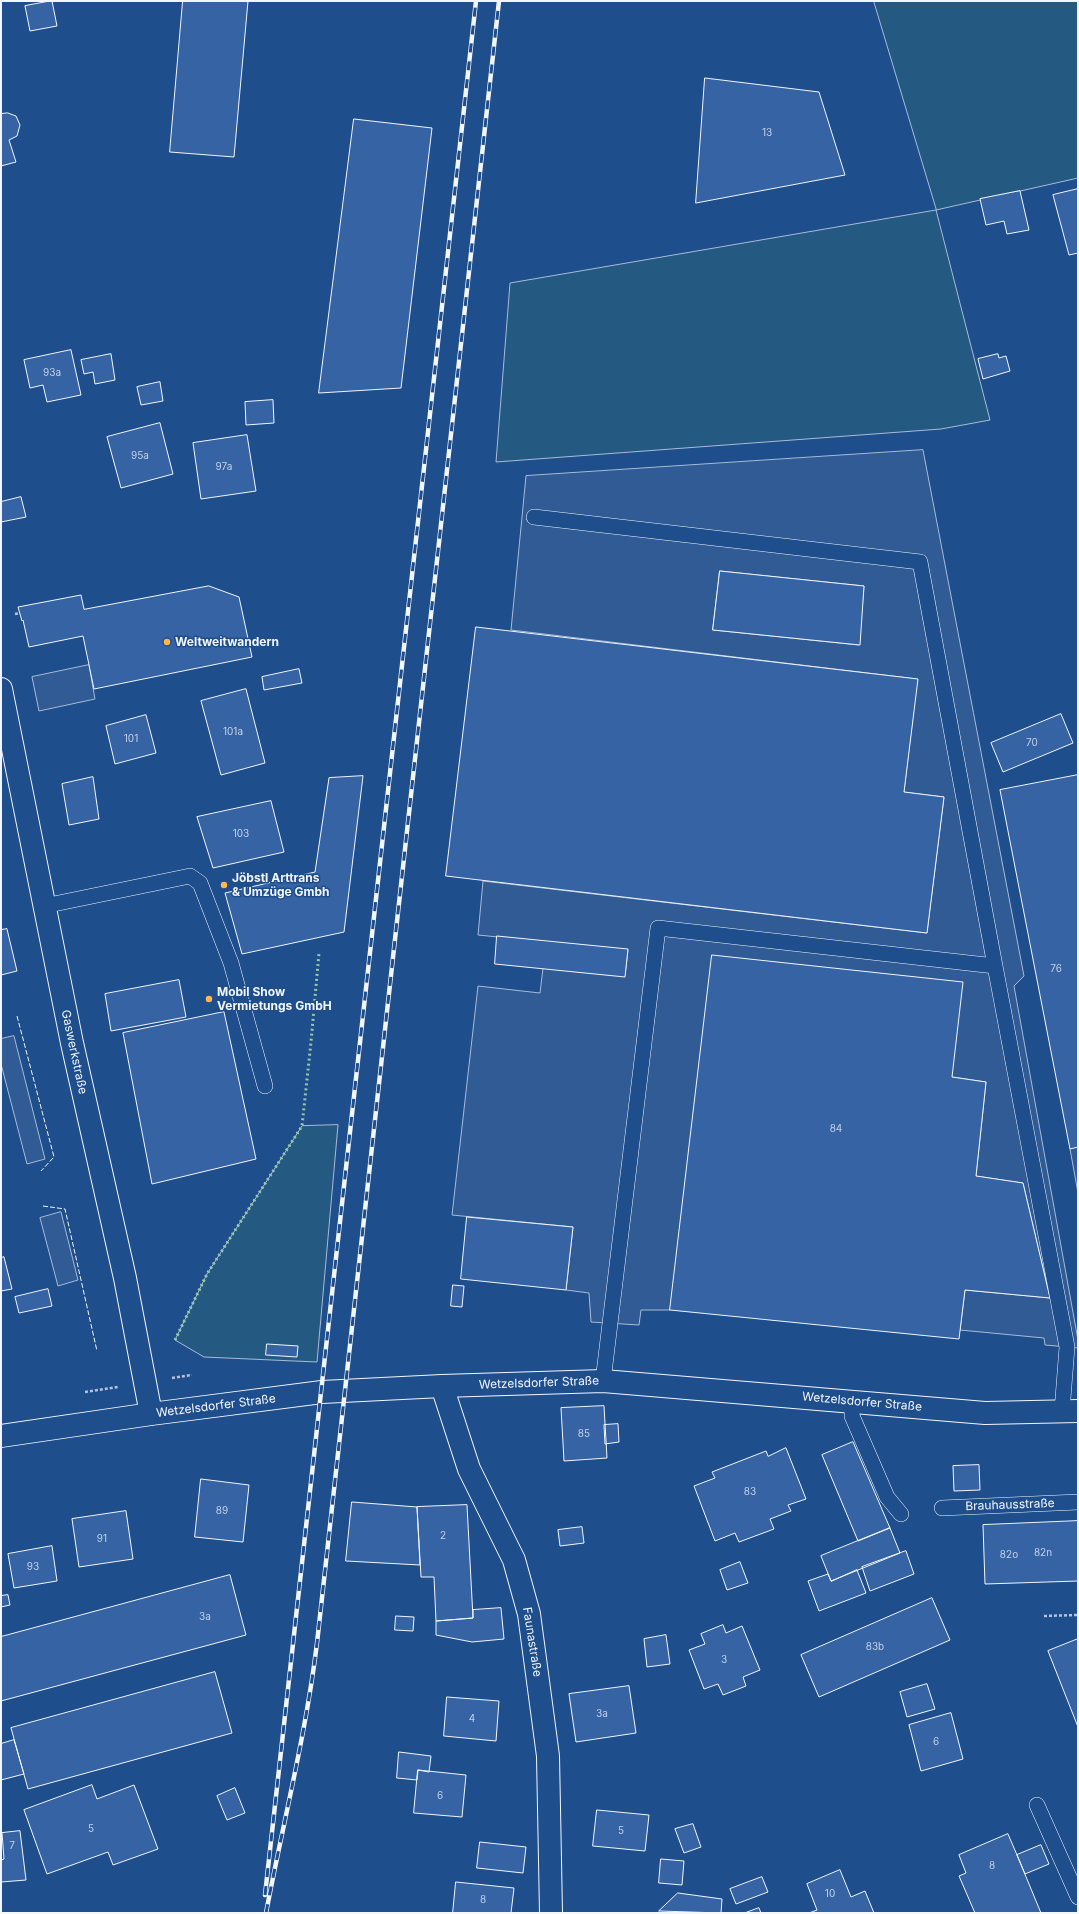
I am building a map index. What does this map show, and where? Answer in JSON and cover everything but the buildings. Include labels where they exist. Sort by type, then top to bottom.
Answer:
[{"type":"street","name":"Gaswerkstraße","points":[[1,689],[80,1085],[125,1278],[151,1414]]},
{"type":"street","name":"Wetzelsdorfer Straße","points":[[1,1436],[151,1414],[322,1392],[442,1386],[603,1381],[985,1413],[1070,1411]]},
{"type":"street","name":"Faunastraße","points":[[442,1386],[469,1469],[514,1560],[529,1614],[548,1756],[551,1913]]},
{"type":"lane","points":[[534,518],[920,562],[1067,1347],[1070,1411]]},
{"type":"lane","points":[[44,906],[190,876],[200,883],[231,963],[266,1086]]},
{"type":"lane","points":[[603,1381],[658,928],[995,966]]},
{"type":"lane","points":[[852,1402],[852,1416],[887,1498],[902,1514]]},
{"type":"lane","name":"Brauhausstraße","points":[[942,1508],[1078,1502]]},
{"type":"lane","points":[[1037,1805],[1078,1897]]},
{"type":"path","points":[[14,614],[20,613]]},
{"type":"path","points":[[1044,1616],[1078,1615]]},
{"type":"shaded area","points":[[874,1],[1078,1],[1078,178],[936,210]]},
{"type":"shaded area","points":[[936,210],[990,420],[941,429],[496,462],[510,283]]},
{"type":"shaded area","points":[[923,450],[1024,976],[1014,986],[1078,1340],[1078,1348],[1045,1345],[1044,1338],[960,1330],[965,1290],[1050,1298],[1023,1183],[976,1176],[986,1082],[952,1077],[670,1310],[641,1310],[639,1325],[591,1322],[589,1293],[566,1290],[573,1227],[452,1215],[478,986],[540,993],[543,968],[625,976],[628,950],[478,935],[483,881],[927,933],[944,797],[904,792],[917,679],[511,630],[526,476]],"holes":[[[720,571],[864,586],[859,645],[713,630]]]},
{"type":"shaded area","points":[[89,665],[95,699],[39,711],[32,677]]},
{"type":"shaded area","points":[[14,1036],[45,1159],[27,1164],[1,1064],[1,1039]]},
{"type":"shaded area","points":[[338,1125],[317,1362],[204,1357],[175,1340],[207,1274],[302,1126]]},
{"type":"shaded area","points":[[1078,1147],[1078,1193],[1070,1149]]},
{"type":"shaded area","points":[[61,1212],[78,1280],[58,1286],[40,1218]]},
{"type":"railway","points":[[265,1895],[476,1]]},
{"type":"railway","points":[[266,1913],[301,1745],[317,1643],[499,1]]},
{"type":"hedge","points":[[175,1340],[207,1274],[302,1126],[319,953]]},
{"type":"fence","points":[[17,1016],[54,1157],[41,1171]]},
{"type":"fence","points":[[43,1206],[65,1209],[97,1351]]},
{"type":"place","name":"Weltweitwandern","points":[[167,642]]},
{"type":"place","name":"Jöbstl Arttrans & Umzüge Gmbh","points":[[224,885]]},
{"type":"place","name":"Mobil Show Vermietungs GmbH","points":[[209,999]]}]
